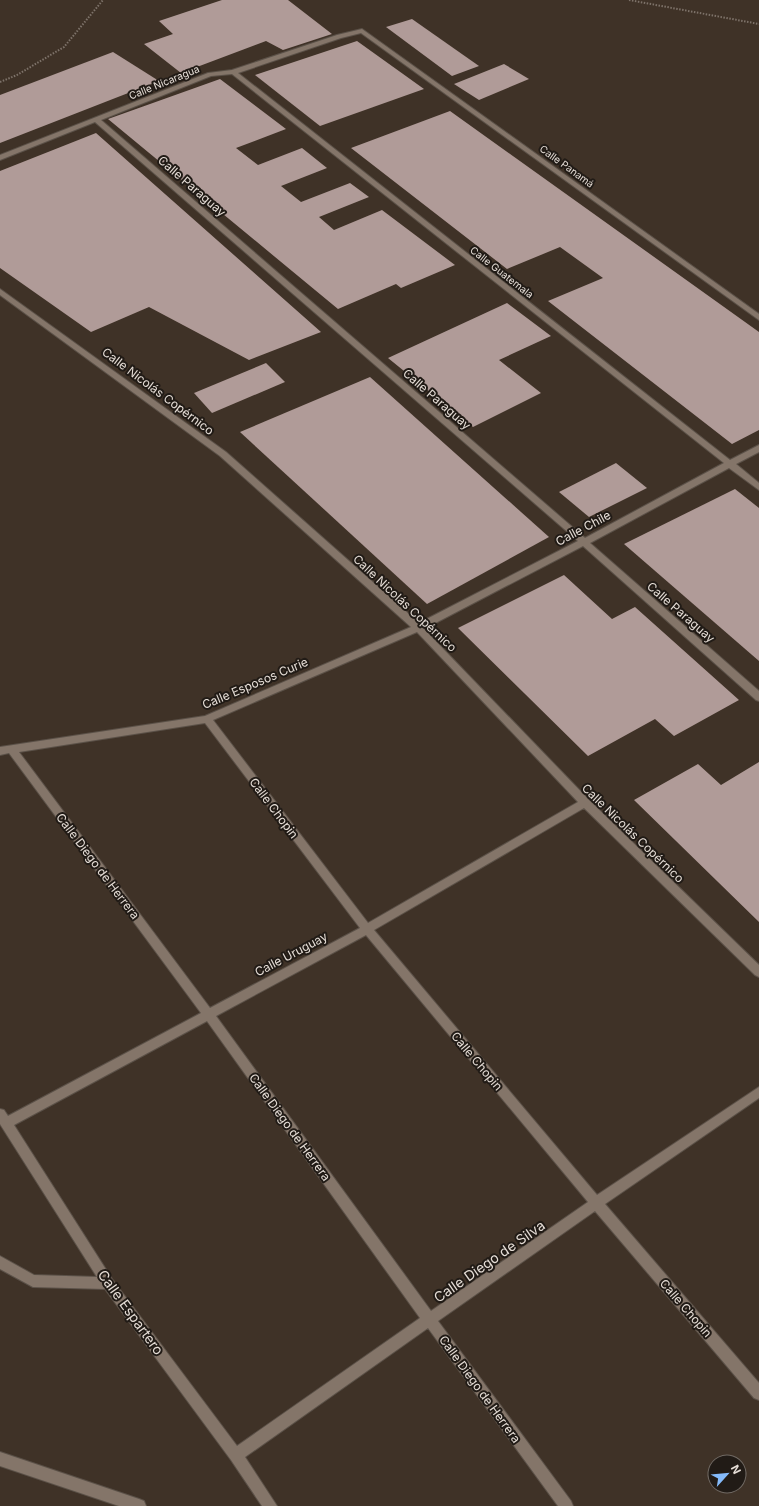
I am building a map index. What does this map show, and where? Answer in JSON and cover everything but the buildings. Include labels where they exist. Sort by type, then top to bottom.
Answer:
[{"type":"street","name":"Calle Nicaragua","points":[[0,158],[210,74],[233,72],[339,36],[362,30]]},
{"type":"street","name":"Calle Panamá","points":[[362,30],[759,318]]},
{"type":"street","name":"Calle Guatemala","points":[[233,72],[759,487]]},
{"type":"street","name":"Calle Paraguay","points":[[97,120],[584,542],[759,697]]},
{"type":"street","name":"Calle Nicolás Copérnico","points":[[0,290],[223,454],[418,628],[584,803],[759,972]]},
{"type":"street","name":"Calle Chile","points":[[418,628],[584,542],[759,448]]},
{"type":"street","name":"Calle Esposos Curie","points":[[6,750],[207,719],[418,628]]},
{"type":"street","name":"Calle Chopin","points":[[207,719],[367,929],[596,1204],[759,1393]]},
{"type":"street","name":"Calle Diego de Herrera","points":[[6,750],[208,1013],[430,1321],[566,1506]]},
{"type":"street","name":"Calle Uruguay","points":[[3,1118],[208,1013],[367,929],[584,803]]},
{"type":"street","name":"Calle Diego de Silva","points":[[236,1455],[759,1092]]},
{"type":"street","name":"Calle Espartero","points":[[3,1118],[108,1283],[236,1455],[270,1506]]},
{"type":"street","points":[[0,1262],[33,1281],[108,1283]]},
{"type":"street","points":[[0,1459],[139,1506]]},
{"type":"path","points":[[0,82],[17,75],[64,47],[103,0]]},
{"type":"path","points":[[629,0],[759,24]]}]
